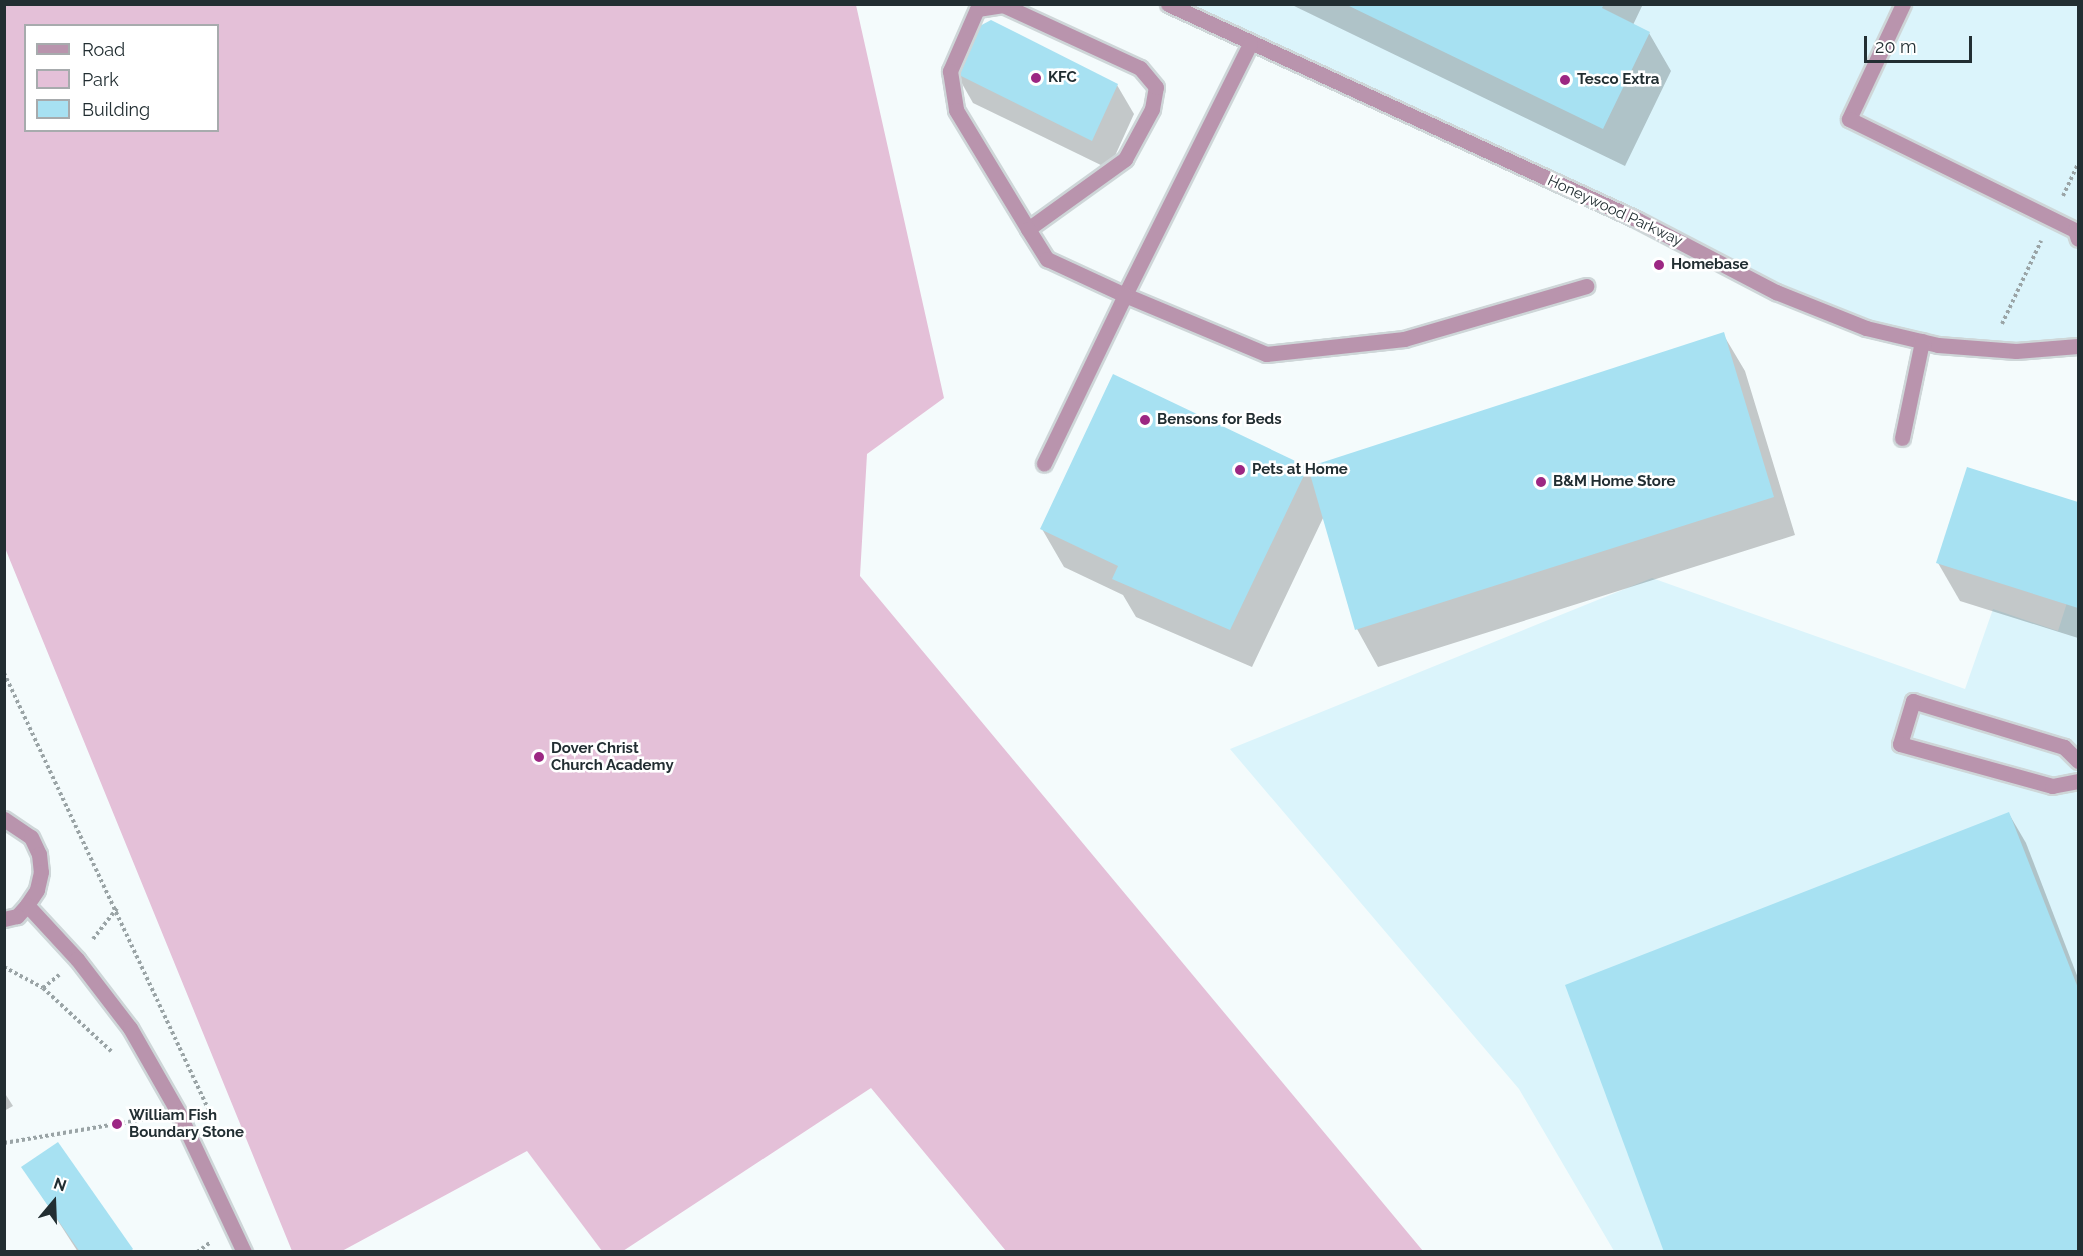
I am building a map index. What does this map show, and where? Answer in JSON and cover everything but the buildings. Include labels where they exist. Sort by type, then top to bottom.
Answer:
[{"type":"street","name":"Honeywood Parkway","points":[[1168,4],[1250,44],[1638,220],[1776,292],[1866,328],[1922,341],[1991,349],[2016,351],[2079,346]]},
{"type":"street","points":[[1903,4],[1849,119],[2075,230],[2079,239]]},
{"type":"street","points":[[1028,228],[1125,159],[1152,109],[1156,87],[1140,68],[1003,5],[977,9],[950,71],[956,110],[1028,228],[1047,259],[1125,295],[1266,354],[1404,339],[1550,299],[1586,286]]},
{"type":"street","points":[[1044,463],[1250,44]]},
{"type":"street","points":[[1902,438],[1922,341]]},
{"type":"street","points":[[2079,761],[2064,747],[1913,701],[1900,744],[2052,786],[2079,781]]},
{"type":"street","points":[[4,819],[18,825],[31,837],[39,854],[39,881],[27,905],[16,916],[4,919]]},
{"type":"street","points":[[27,905],[77,959],[130,1028],[179,1114],[243,1251]]},
{"type":"path","points":[[1991,349],[2079,164]]},
{"type":"path","points":[[4,673],[215,1123]]},
{"type":"path","points":[[4,967],[43,988],[85,1025]]},
{"type":"path","points":[[4,1143],[157,1117]]},
{"type":"shaded area","points":[[1168,5],[2078,5],[2078,346],[2016,351],[1866,328]]},
{"type":"shaded area","points":[[2078,568],[2078,1251],[1614,1251],[1519,1089],[1230,749],[1652,578],[1965,689],[1993,609],[2058,631]]},
{"type":"green space","name":"Dover Christ Church Academy","points":[[4,5],[856,5],[944,398],[867,454],[860,576],[1423,1251],[1006,1251],[871,1088],[623,1251],[602,1251],[527,1151],[342,1251],[292,1251],[5,548]]},
{"type":"place","name":"KFC","points":[[1036,78]]},
{"type":"place","name":"Tesco Extra","points":[[1565,80]]},
{"type":"place","name":"Homebase","points":[[1659,265]]},
{"type":"place","name":"Bensons for Beds","points":[[1145,420]]},
{"type":"place","name":"Pets at Home","points":[[1240,470]]},
{"type":"place","name":"B&M Home Store","points":[[1541,482]]},
{"type":"place","name":"Dover Christ Church Academy","points":[[539,757]]},
{"type":"place","name":"William Fish Boundary Stone","points":[[117,1124]]}]
